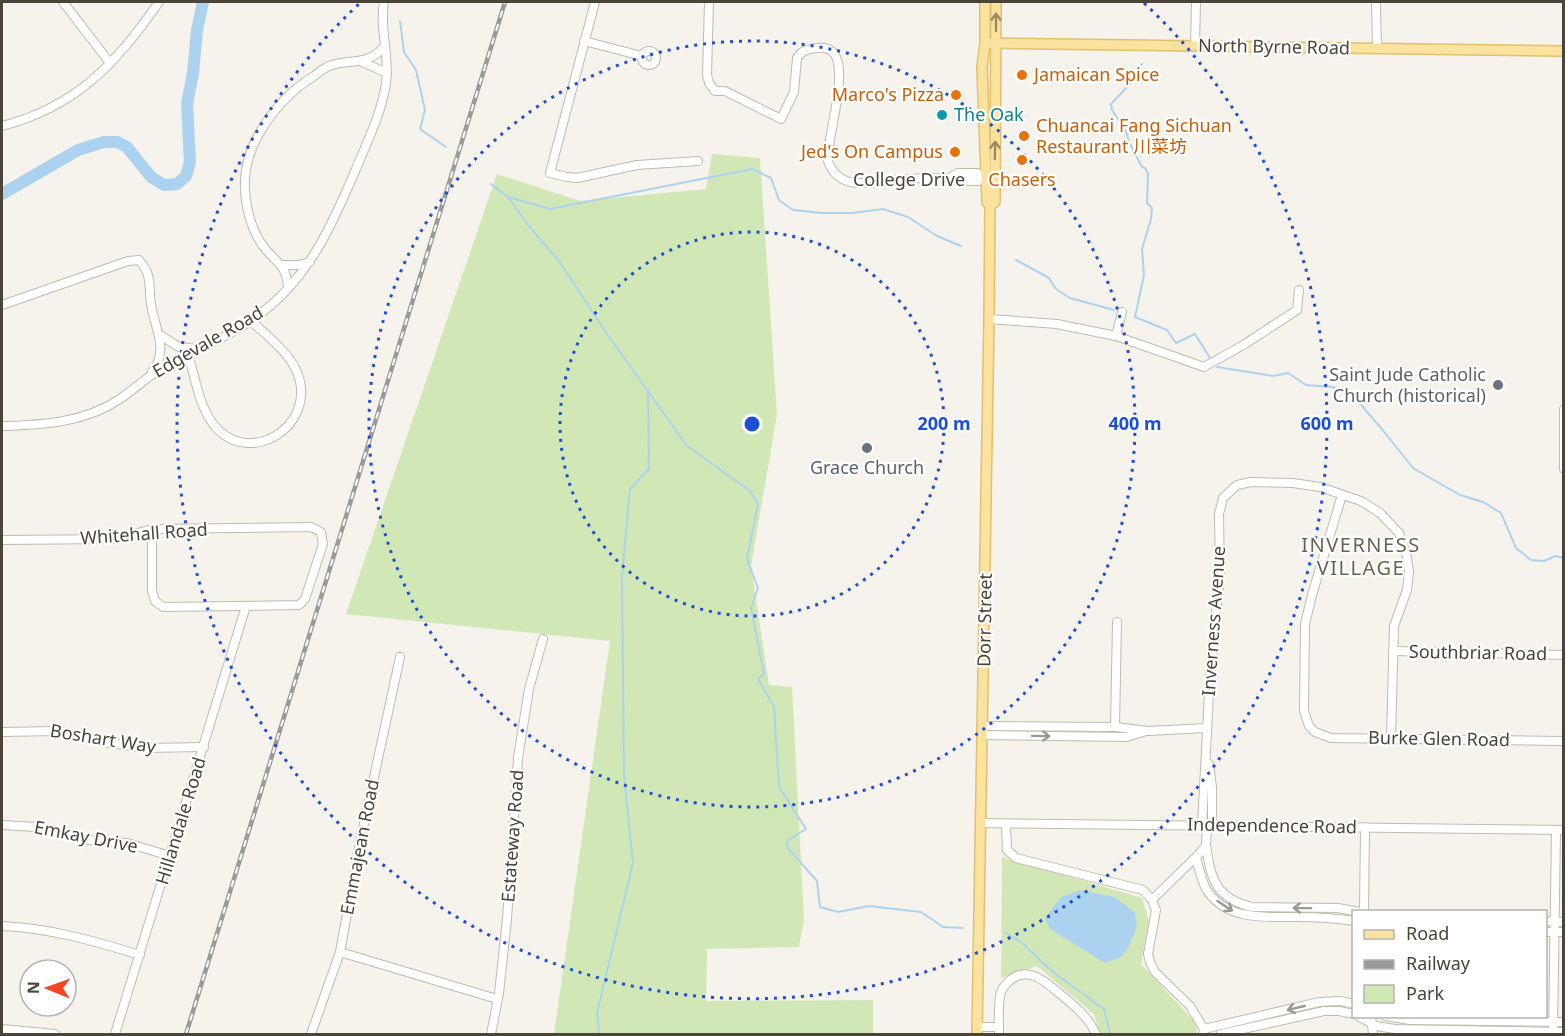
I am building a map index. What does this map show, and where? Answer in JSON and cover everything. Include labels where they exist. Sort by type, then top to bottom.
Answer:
[{"type":"main road","name":"Dorr Street","points":[[977,1031],[990,206],[987,202],[983,177],[982,67],[985,43],[985,2]]},
{"type":"main road","name":"Dorr Street","points":[[990,206],[995,202],[996,2]]},
{"type":"main road","name":"North Byrne Road","points":[[985,43],[1563,51]]},
{"type":"street","points":[[63,2],[110,63]]},
{"type":"street","points":[[2,126],[35,116],[68,99],[85,87],[110,63],[159,2]]},
{"type":"street","name":"Edgevale Road","points":[[2,426],[51,424],[98,411],[118,400],[149,375],[251,321],[274,304],[310,262],[335,219],[378,111],[387,73],[384,46],[384,2]]},
{"type":"street","points":[[595,2],[550,173],[572,178],[636,165],[698,161]]},
{"type":"street","name":"College Drive","points":[[709,2],[707,75],[709,83],[713,89],[725,91],[781,119],[794,92],[799,54],[802,51],[826,48],[835,55],[838,64],[835,117],[828,161],[833,171],[848,182],[914,178],[978,181],[983,177]]},
{"type":"street","points":[[1195,46],[1196,2]]},
{"type":"street","points":[[1376,2],[1377,48]]},
{"type":"street","points":[[585,41],[642,56]]},
{"type":"street","points":[[288,288],[282,265],[262,245],[250,218],[245,190],[245,172],[251,153],[274,112],[306,81],[329,66],[362,62],[375,56],[384,46]]},
{"type":"street","points":[[362,62],[387,73]]},
{"type":"street","points":[[2,305],[128,261],[139,260],[147,269],[150,278],[150,302],[160,335],[159,358],[149,375]]},
{"type":"street","points":[[282,265],[299,265],[310,262]]},
{"type":"street","points":[[989,319],[1057,324],[1116,336],[1204,367],[1245,344],[1297,310],[1299,290]]},
{"type":"street","points":[[1116,336],[1122,312]]},
{"type":"street","points":[[188,355],[200,400],[214,425],[223,433],[249,442],[261,441],[282,434],[298,411],[301,398],[298,378],[285,354],[251,321]]},
{"type":"street","points":[[160,335],[179,347],[203,348]]},
{"type":"street","points":[[1563,409],[1563,469]]},
{"type":"street","name":"Inverness Avenue","points":[[1342,495],[1320,487],[1293,483],[1251,482],[1237,485],[1223,498],[1220,514],[1220,575],[1213,636],[1207,728],[1207,753],[1212,787],[1206,845],[1210,870],[1216,885],[1226,897],[1238,903],[1252,907],[1338,908],[1352,910]]},
{"type":"street","points":[[1342,495],[1361,501],[1380,513],[1399,533],[1406,552],[1409,572],[1407,590],[1394,626],[1390,738]]},
{"type":"street","name":"Burke Glen Road","points":[[1342,495],[1305,624],[1304,711],[1315,732],[1331,738],[1563,741]]},
{"type":"street","name":"Whitehall Road","points":[[2,540],[116,539],[152,529],[315,527],[321,532],[323,544],[305,599],[299,605],[246,606]]},
{"type":"street","points":[[152,529],[153,591],[155,601],[159,605],[163,607],[246,606]]},
{"type":"street","name":"Hillandale Road","points":[[115,1035],[246,606]]},
{"type":"street","points":[[1109,737],[1116,727],[1117,622]]},
{"type":"street","name":"Estateway Road","points":[[491,1035],[507,918],[517,765],[529,689],[543,639]]},
{"type":"street","name":"Southbriar Road","points":[[1393,651],[1563,655]]},
{"type":"street","name":"Emmajean Road","points":[[311,1035],[340,952],[362,831],[400,657]]},
{"type":"street","points":[[1116,727],[1123,737]]},
{"type":"street","points":[[983,730],[1116,727],[1148,731],[1207,728]]},
{"type":"street","points":[[983,730],[1109,737],[1137,735],[1148,731]]},
{"type":"street","name":"Boshart Way","points":[[2,732],[56,731],[109,743],[145,748],[204,747]]},
{"type":"street","name":"Independence Road","points":[[981,823],[1560,830]]},
{"type":"street","points":[[1006,824],[1007,850],[1016,858],[1143,890],[1152,900],[1156,910],[1148,954],[1150,962],[1155,972],[1190,1006],[1203,1032],[1319,1002],[1352,1004]]},
{"type":"street","name":"Emkay Drive","points":[[2,825],[36,826],[88,840],[127,843],[170,856]]},
{"type":"street","points":[[1362,910],[1365,826]]},
{"type":"street","points":[[1553,1033],[1559,932],[1560,830]]},
{"type":"street","points":[[1152,900],[1196,858],[1206,845]]},
{"type":"street","points":[[1196,858],[1207,891],[1222,906],[1233,912],[1250,917],[1330,918],[1352,921]]},
{"type":"street","points":[[2,926],[43,929],[69,934],[140,955]]},
{"type":"street","points":[[340,952],[497,999]]},
{"type":"street","points":[[977,1031],[999,1031],[1000,995],[1005,985],[1019,974],[1029,974],[1048,984],[1073,1005],[1089,1020],[1096,1035]]},
{"type":"street","points":[[1221,1035],[1324,1011],[1352,1014]]},
{"type":"street","points":[[1393,1018],[1563,1022]]},
{"type":"street","points":[[1371,1020],[1383,1028],[1410,1030],[1563,1032]]},
{"type":"street","points":[[1371,1020],[1373,1035]]},
{"type":"street","points":[[2,1029],[55,1035]]},
{"type":"green space","points":[[712,154],[760,158],[777,415],[751,565],[769,685],[792,687],[804,920],[799,947],[707,949],[706,1001],[873,1000],[873,1034],[554,1034],[610,641],[346,614],[497,174],[580,201],[706,189]]},
{"type":"green space","points":[[1002,857],[1142,898],[1149,921],[1141,964],[1195,1022],[1197,1034],[1100,1034],[1094,1014],[1037,966],[1001,978]]},
{"type":"water","points":[[1080,890],[1115,897],[1135,913],[1137,927],[1129,946],[1121,957],[1105,963],[1050,929],[1045,918],[1061,897]]},
{"type":"waterway","points":[[2,194],[78,150],[104,142],[117,142],[127,147],[151,177],[164,185],[177,184],[186,176],[190,162],[187,104],[203,2]]},
{"type":"waterway","points":[[400,21],[404,52],[416,70],[425,110],[420,129],[446,147]]},
{"type":"waterway","points":[[1142,64],[1130,84],[1111,104],[1142,167],[1148,174],[1147,203],[1152,208],[1142,249],[1144,275],[1135,317],[1167,330],[1176,343],[1195,334],[1210,358]]},
{"type":"waterway","points":[[491,184],[508,197],[550,209],[752,169],[771,178],[779,200],[793,210],[852,213],[883,209],[908,217],[937,236],[961,246]]},
{"type":"waterway","points":[[508,197],[528,225],[559,261],[605,331],[687,446],[749,490],[758,504],[747,559],[758,588],[751,608],[764,673],[758,679],[774,707],[779,787],[806,829],[788,840],[786,846],[817,881],[820,907],[838,912],[869,906],[921,912],[943,927],[963,928]]},
{"type":"waterway","points":[[1016,260],[1049,278],[1056,289],[1070,298],[1114,310]]},
{"type":"waterway","points":[[1217,367],[1273,376],[1288,373],[1306,385],[1333,387],[1357,400],[1413,468],[1460,495],[1483,502],[1501,513],[1516,548],[1531,560],[1544,561],[1556,556],[1564,558]]},
{"type":"waterway","points":[[599,1034],[597,1013],[633,863],[624,775],[622,576],[630,489],[649,469],[648,390]]},
{"type":"waterway","points":[[1006,933],[1021,942],[1054,973],[1104,1009],[1110,1034]]},
{"type":"railway","points":[[186,1034],[505,2]]},
{"type":"place","name":"Jamaican Spice","points":[[1022,75]]},
{"type":"place","name":"Marco's Pizza","points":[[956,95]]},
{"type":"place","name":"The Oak","points":[[942,115]]},
{"type":"place","name":"Chuancai Fang Sichuan Restaurant 川菜坊","points":[[1024,136]]},
{"type":"place","name":"Jed's On Campus","points":[[955,152]]},
{"type":"place","name":"Chasers","points":[[1022,160]]},
{"type":"place","name":"Saint Jude Catholic Church (historical)","points":[[1498,385]]},
{"type":"place","name":"Grace Church","points":[[867,448]]},
{"type":"district","name":"INVERNESS VILLAGE","points":[[1361,556]]}]
